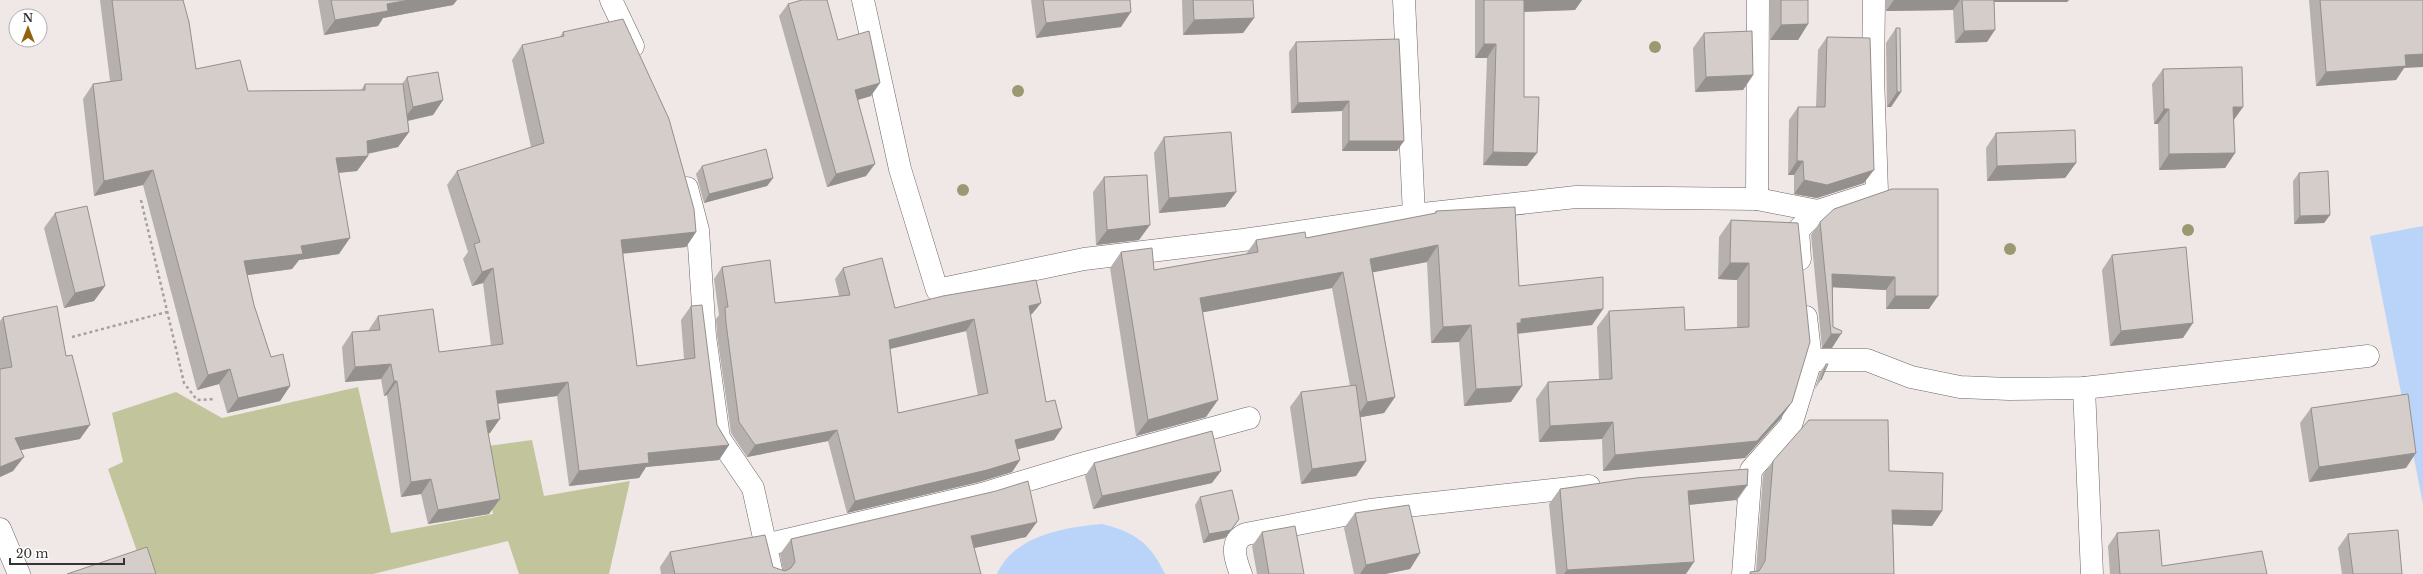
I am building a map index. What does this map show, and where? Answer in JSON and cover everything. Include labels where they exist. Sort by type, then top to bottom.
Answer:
[{"type":"street","points":[[611,0],[641,65]]},
{"type":"street","points":[[863,0],[900,169],[937,290],[1084,259],[1243,240],[1414,215],[1576,197],[1757,199],[1818,211]]},
{"type":"street","points":[[1404,0],[1414,215]]},
{"type":"street","points":[[1757,199],[1758,0]]},
{"type":"street","points":[[1802,278],[1798,230],[1818,211],[1877,192],[1873,75],[1874,0]]},
{"type":"street","points":[[682,168],[698,230],[705,336],[719,438],[753,488],[772,574]]},
{"type":"street","points":[[1743,574],[1751,470],[1791,425],[1811,360],[1804,300]]},
{"type":"street","points":[[1811,360],[1867,360],[1911,377],[1960,387],[2010,389],[2084,388],[2368,356]]},
{"type":"street","points":[[2084,388],[2092,574]]},
{"type":"street","points":[[765,544],[982,494],[1081,464],[1249,418]]},
{"type":"street","points":[[1728,471],[1751,470]]},
{"type":"street","points":[[1241,574],[1235,552],[1235,542],[1238,537],[1246,534],[1370,510],[1508,496],[1608,483]]},
{"type":"street","points":[[0,529],[19,574]]},
{"type":"path","points":[[141,200],[184,383],[197,400],[215,399]]},
{"type":"path","points":[[72,338],[167,312]]},
{"type":"green space","points":[[358,387],[391,533],[493,514],[481,447],[532,440],[544,496],[630,481],[609,574],[519,574],[508,541],[373,574],[145,574],[108,469],[123,462],[112,413],[176,392],[222,418]]},
{"type":"water","points":[[2423,226],[2423,504],[2370,236]]},
{"type":"water","points":[[1102,524],[1124,531],[1140,540],[1153,554],[1165,574],[997,574],[1005,561],[1027,542],[1057,531]]},
{"type":"building","points":[[112,0],[183,0],[189,22],[196,69],[240,60],[248,91],[365,90],[365,84],[403,84],[409,132],[367,141],[368,156],[336,158],[350,238],[301,246],[303,254],[244,261],[254,305],[271,357],[283,354],[290,386],[238,398],[230,369],[208,375],[153,170],[104,181],[93,84],[122,80]]},
{"type":"building","points":[[331,0],[409,0],[387,4],[388,11],[335,20]]},
{"type":"building","points":[[802,0],[827,0],[838,40],[869,31],[880,83],[855,90],[875,164],[836,174],[788,4]]},
{"type":"building","points":[[1043,0],[1130,0],[1131,12],[1046,23]]},
{"type":"building","points":[[1193,0],[1253,0],[1254,18],[1194,20]]},
{"type":"building","points":[[1484,0],[1524,0],[1524,97],[1539,97],[1537,153],[1493,152],[1496,44],[1484,44]]},
{"type":"building","points":[[1781,0],[1808,0],[1808,24],[1781,25]]},
{"type":"building","points":[[1962,0],[1994,0],[1995,30],[1964,31]]},
{"type":"building","points":[[2320,0],[2423,0],[2423,54],[2405,55],[2406,66],[2326,72]]},
{"type":"building","points":[[623,19],[669,119],[694,209],[696,232],[621,240],[637,366],[695,358],[691,306],[702,305],[717,425],[729,445],[648,453],[649,463],[579,471],[568,382],[496,391],[500,419],[486,421],[500,499],[438,510],[431,479],[411,482],[397,381],[394,381],[391,364],[355,367],[352,332],[380,330],[378,316],[433,309],[439,352],[503,344],[493,268],[482,272],[474,244],[480,242],[457,171],[544,143],[522,45],[564,36],[563,32]]},
{"type":"building","points":[[1896,28],[1900,28],[1901,92],[1897,92]]},
{"type":"building","points":[[1752,31],[1753,75],[1706,77],[1704,33]]},
{"type":"building","points":[[1827,37],[1870,38],[1874,170],[1827,185],[1804,180],[1803,161],[1797,161],[1798,107],[1825,107]]},
{"type":"building","points":[[1399,39],[1404,141],[1349,141],[1349,101],[1298,103],[1296,42]]},
{"type":"building","points":[[2242,67],[2243,107],[2233,107],[2235,153],[2169,154],[2169,109],[2164,109],[2163,69]]},
{"type":"building","points":[[438,72],[443,100],[413,107],[407,77]]},
{"type":"building","points":[[2075,130],[2076,163],[1997,166],[1996,133]]},
{"type":"building","points":[[1231,132],[1236,192],[1169,198],[1164,137]]},
{"type":"building","points":[[766,149],[773,178],[709,194],[702,166]]},
{"type":"building","points":[[2328,171],[2330,215],[2300,216],[2299,173]]},
{"type":"building","points":[[1147,175],[1150,225],[1107,230],[1104,177]]},
{"type":"building","points":[[1892,189],[1938,189],[1938,296],[1895,296],[1895,277],[1832,274],[1833,327],[1842,331],[1841,334],[1831,334],[1820,222],[1834,209]]},
{"type":"building","points":[[87,206],[105,286],[75,293],[55,213]]},
{"type":"building","points":[[1515,207],[1519,286],[1603,277],[1603,309],[1521,319],[1521,323],[1517,323],[1522,386],[1476,389],[1471,325],[1443,327],[1438,245],[1370,259],[1395,397],[1367,402],[1343,272],[1200,298],[1218,400],[1148,420],[1121,252],[1152,248],[1154,270],[1258,252],[1256,240],[1305,232],[1306,238],[1436,213],[1436,211]]},
{"type":"building","points":[[1731,220],[1798,223],[1810,342],[1792,402],[1757,441],[1615,455],[1613,422],[1550,426],[1548,382],[1612,379],[1609,311],[1684,307],[1685,330],[1749,327],[1749,263],[1730,263]]},
{"type":"building","points":[[2186,247],[2193,323],[2121,331],[2112,255]]},
{"type":"building","points":[[882,258],[895,308],[943,296],[1036,280],[1041,303],[1029,306],[1046,402],[1055,400],[1062,428],[1015,440],[1020,460],[987,470],[855,501],[837,430],[755,445],[739,422],[726,323],[725,307],[728,307],[722,267],[770,260],[775,303],[850,295],[843,268]],"holes":[[[974,319],[988,393],[898,413],[889,340]]]},
{"type":"building","points":[[57,306],[66,356],[72,355],[90,425],[15,438],[24,457],[0,467],[0,369],[12,367],[3,317]]},
{"type":"building","points":[[1826,364],[1828,364],[1821,380]]},
{"type":"building","points":[[1356,385],[1366,461],[1312,469],[1301,392]]},
{"type":"building","points":[[2408,394],[2416,453],[2319,467],[2311,408]]},
{"type":"building","points":[[1809,420],[1888,420],[1889,471],[1943,473],[1942,511],[1892,510],[1894,574],[1751,574],[1750,572],[1759,571],[1765,561],[1773,461]]},
{"type":"building","points":[[1212,431],[1221,471],[1102,496],[1094,463]]},
{"type":"building","points":[[1748,469],[1747,486],[1688,491],[1694,562],[1567,570],[1560,489],[1636,478]]},
{"type":"building","points":[[1028,481],[1037,522],[971,536],[981,574],[675,574],[670,552],[765,535],[773,567],[785,571],[791,568],[795,562],[791,539],[996,491]]},
{"type":"building","points":[[1232,490],[1239,519],[1231,530],[1209,534],[1200,497]]},
{"type":"building","points":[[1409,505],[1420,553],[1366,565],[1355,513]]},
{"type":"building","points":[[1295,526],[1304,574],[1269,574],[1262,532]]},
{"type":"building","points":[[2159,530],[2162,566],[2262,551],[2267,574],[2120,574],[2117,533]]},
{"type":"building","points":[[2398,530],[2402,574],[2353,574],[2348,534]]},
{"type":"building","points":[[147,547],[156,574],[67,574]]}]
